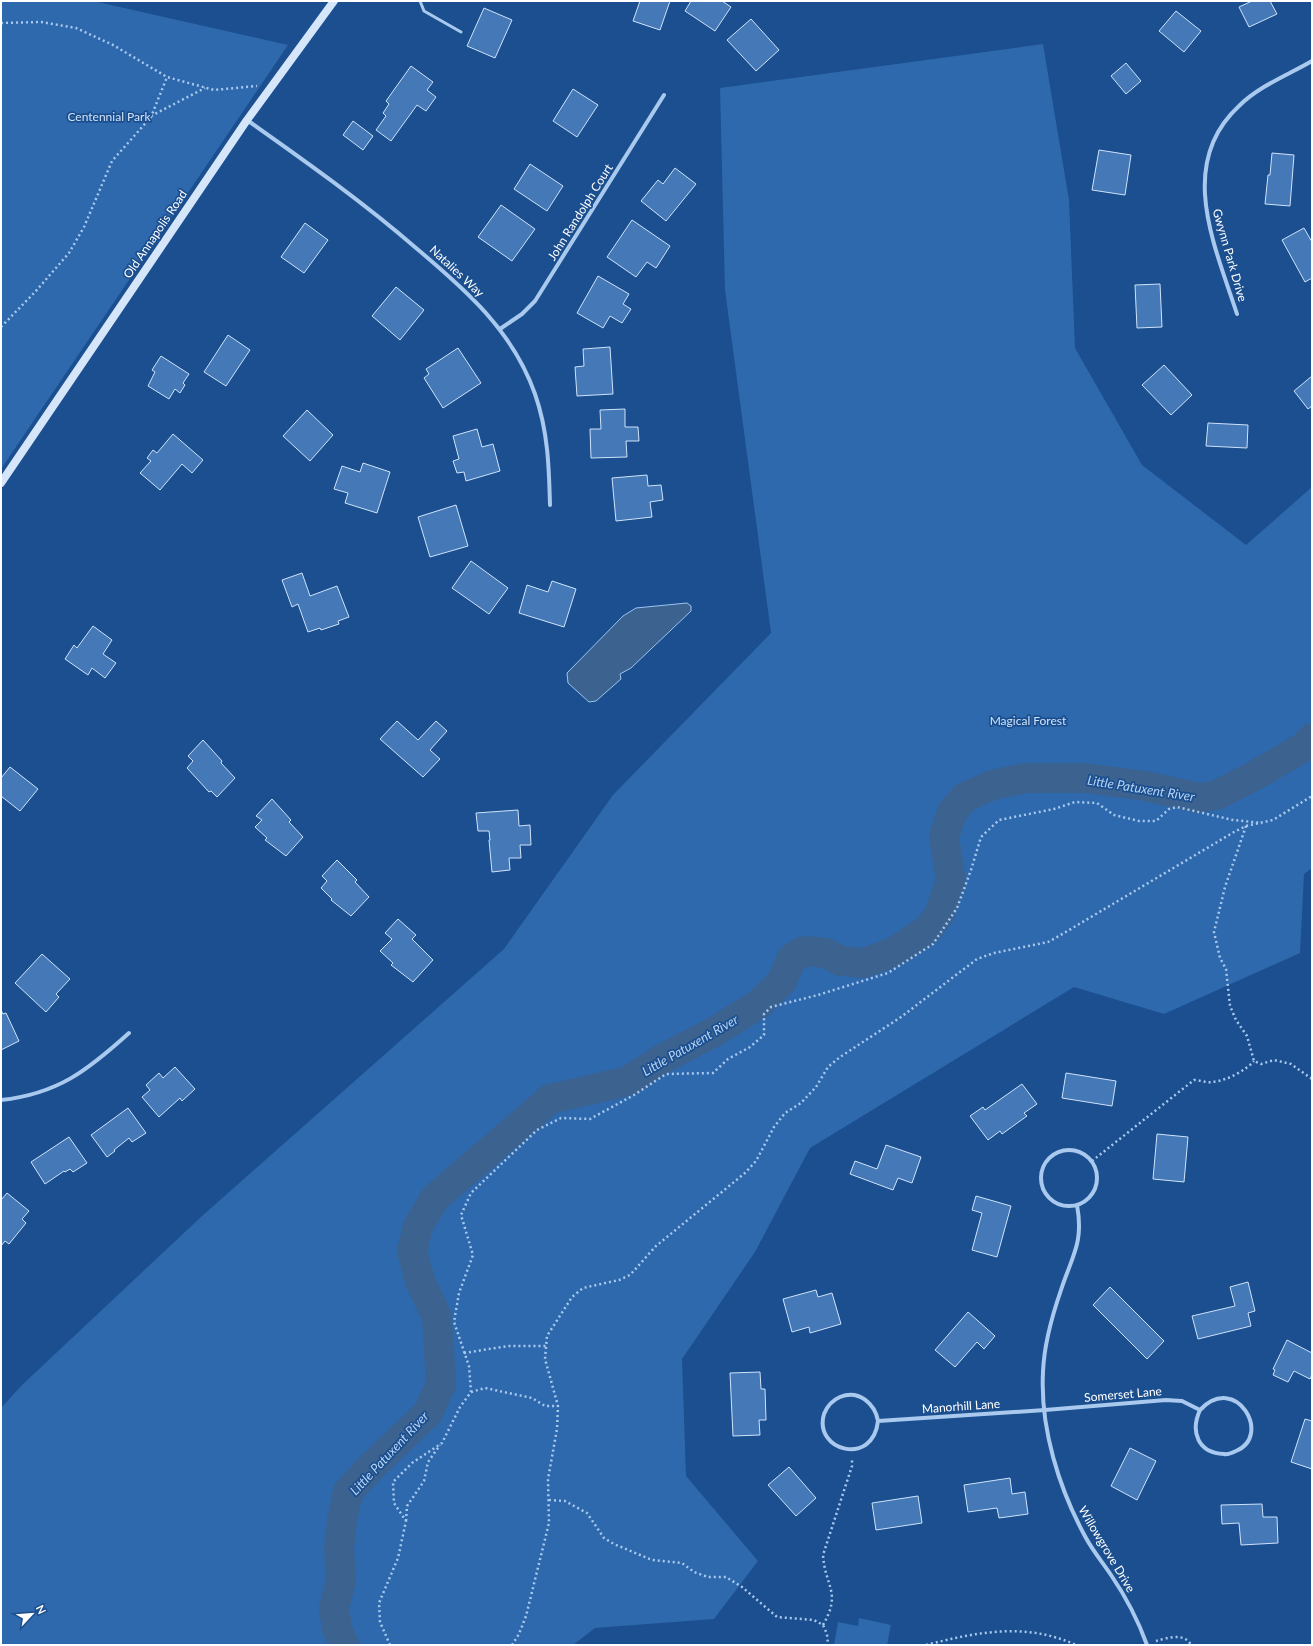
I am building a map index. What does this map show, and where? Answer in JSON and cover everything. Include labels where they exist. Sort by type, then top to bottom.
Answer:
[{"type":"street","name":"Old Annapolis Road","points":[[1,483],[271,85],[334,1]]},
{"type":"street","name":"Gwynn Park Drive","points":[[1237,314],[1209,227],[1205,200],[1206,170],[1211,145],[1223,122],[1240,105],[1264,87],[1312,61]]},
{"type":"street","name":"John Randolph Court","points":[[500,329],[522,314],[539,295],[664,95]]},
{"type":"street","name":"Natalies Way","points":[[247,120],[365,205],[399,233],[465,289],[500,329],[518,358],[531,386],[543,423],[549,456],[550,505]]},
{"type":"street","points":[[1,1100],[22,1098],[47,1091],[71,1079],[93,1065],[129,1033]]},
{"type":"street","points":[[1072,1150],[1084,1154],[1092,1161],[1097,1177],[1094,1191],[1087,1200],[1076,1205],[1063,1205],[1053,1201],[1045,1192],[1041,1181],[1042,1169],[1049,1158],[1060,1151],[1072,1150]]},
{"type":"street","name":"Willowgrove Drive","points":[[1076,1205],[1080,1236],[1048,1332],[1043,1373],[1045,1410],[1053,1457],[1070,1506],[1086,1539],[1133,1612],[1147,1645]]},
{"type":"street","points":[[849,1394],[859,1396],[872,1406],[878,1421],[874,1437],[869,1443],[864,1447],[852,1450],[837,1446],[824,1432],[823,1418],[829,1405],[841,1396],[849,1394]]},
{"type":"street","points":[[1219,1398],[1228,1398],[1239,1403],[1247,1411],[1251,1421],[1251,1434],[1247,1442],[1240,1449],[1227,1454],[1216,1454],[1207,1450],[1200,1443],[1196,1433],[1196,1420],[1200,1410],[1207,1403],[1219,1398]]},
{"type":"street","name":"Somerset Lane","points":[[1045,1410],[1166,1400],[1182,1401],[1200,1410]]},
{"type":"street","name":"Manorhill Lane","points":[[878,1421],[1045,1410]]},
{"type":"lane","points":[[420,1],[424,11],[461,32]]},
{"type":"path","points":[[1,23],[41,22],[76,28],[113,45],[167,77],[205,88],[214,90],[271,85]]},
{"type":"path","points":[[1,326],[35,292],[69,253],[84,227],[112,161],[151,117],[167,77]]},
{"type":"path","points":[[151,117],[205,88]]},
{"type":"path","points":[[512,1645],[519,1634],[526,1616],[549,1523],[548,1479],[557,1429],[558,1406],[545,1359],[547,1336],[558,1316],[572,1297],[583,1288],[619,1280],[630,1275],[656,1246],[745,1173],[756,1161],[774,1127],[785,1113],[801,1102],[816,1087],[828,1067],[840,1057],[901,1017],[978,959],[994,953],[1048,942],[1234,832],[1246,826],[1262,824],[1273,820],[1290,811],[1312,796]]},
{"type":"path","points":[[471,1392],[469,1366],[454,1322],[459,1292],[473,1255],[461,1215],[471,1193],[537,1130],[561,1118],[590,1119],[634,1096],[666,1074],[713,1073],[728,1059],[750,1047],[764,1035],[764,1014],[771,1007],[818,995],[888,973],[933,944],[957,908],[981,837],[999,820],[1054,809],[1075,802],[1097,803],[1114,815],[1139,821],[1156,821],[1169,809],[1177,807],[1234,820],[1262,824]]},
{"type":"path","points":[[1246,826],[1225,887],[1214,932],[1220,958],[1226,969],[1230,1006],[1247,1036],[1254,1061]]},
{"type":"path","points":[[1254,1061],[1261,1064],[1274,1060],[1291,1064],[1312,1079]]},
{"type":"path","points":[[1092,1161],[1194,1080],[1212,1082],[1221,1080],[1241,1071],[1254,1061]]},
{"type":"path","points":[[464,1353],[508,1346],[546,1346]]},
{"type":"path","points":[[390,1645],[380,1622],[379,1603],[398,1558],[406,1521],[407,1506],[424,1481],[428,1462],[442,1443],[460,1407],[471,1392],[485,1388],[532,1398],[545,1406],[558,1406]]},
{"type":"path","points":[[406,1521],[394,1503],[393,1482],[412,1463],[442,1443]]},
{"type":"path","points":[[823,1625],[833,1600],[830,1584],[824,1569],[823,1555],[852,1466],[852,1450]]},
{"type":"path","points":[[549,1500],[565,1501],[587,1513],[604,1538],[614,1544],[652,1560],[682,1563],[694,1572],[708,1577],[726,1577],[742,1587],[776,1617],[814,1620],[823,1625],[828,1645]]},
{"type":"path","points":[[926,1645],[982,1632],[1026,1632],[1058,1637],[1076,1645]]},
{"type":"path","points":[[1147,1645],[1169,1637],[1179,1637],[1189,1642],[1191,1645]]},
{"type":"green space","name":"Centennial Park","points":[[1,1],[93,1],[288,45],[1,469]]},
{"type":"green space","name":"Magical Forest","points":[[1043,44],[1069,200],[1075,348],[1142,465],[1246,545],[1312,487],[1312,868],[1304,874],[1300,953],[1164,1014],[1074,987],[810,1148],[755,1252],[682,1359],[686,1476],[758,1561],[714,1619],[595,1628],[573,1645],[1,1645],[1,1408],[22,1385],[202,1216],[504,949],[613,795],[771,633],[725,290],[720,88]]},
{"type":"green space","points":[[859,1618],[891,1625],[887,1645],[834,1645],[838,1622],[858,1626]]},
{"type":"shaded area","points":[[687,603],[691,606],[691,611],[631,668],[620,674],[621,679],[596,701],[589,702],[568,683],[567,673],[623,616],[636,608]]},
{"type":"building","points":[[640,1],[670,1],[660,30],[633,21]]},
{"type":"building","points":[[691,1],[722,1],[731,7],[715,31],[685,11]]},
{"type":"building","points":[[1252,1],[1270,1],[1277,14],[1249,27],[1239,7]]},
{"type":"building","points":[[484,8],[512,20],[495,58],[467,46]]},
{"type":"building","points":[[1176,11],[1201,31],[1184,52],[1159,31]]},
{"type":"building","points":[[751,19],[779,50],[756,71],[727,40]]},
{"type":"building","points":[[1126,63],[1141,81],[1126,94],[1111,76]]},
{"type":"building","points":[[411,66],[433,82],[427,90],[436,97],[426,111],[417,105],[391,141],[376,130],[386,116],[383,113],[389,104],[386,101]]},
{"type":"building","points":[[573,89],[598,105],[577,137],[553,121]]},
{"type":"building","points":[[353,121],[373,136],[363,150],[343,135]]},
{"type":"building","points":[[1099,150],[1131,155],[1125,195],[1092,190]]},
{"type":"building","points":[[1272,153],[1294,155],[1290,206],[1265,204]]},
{"type":"building","points":[[530,164],[563,186],[547,211],[514,189]]},
{"type":"building","points":[[675,168],[696,184],[666,221],[641,201],[658,180],[663,184]]},
{"type":"building","points":[[501,205],[535,229],[512,261],[478,237]]},
{"type":"building","points":[[632,220],[670,246],[656,268],[647,262],[636,277],[607,257]]},
{"type":"building","points":[[305,223],[328,240],[304,273],[281,257]]},
{"type":"building","points":[[1304,228],[1312,242],[1312,278],[1305,282],[1282,240]]},
{"type":"building","points":[[598,276],[629,294],[623,304],[631,309],[622,323],[610,316],[603,328],[577,313]]},
{"type":"building","points":[[1160,284],[1162,327],[1137,328],[1135,285]]},
{"type":"building","points":[[396,287],[424,310],[400,340],[372,316]]},
{"type":"building","points":[[228,335],[250,350],[226,386],[204,372]]},
{"type":"building","points":[[610,347],[613,394],[577,396],[575,367],[584,366],[583,349]]},
{"type":"building","points":[[458,348],[481,383],[443,408],[424,378],[429,374],[426,369]]},
{"type":"building","points":[[161,356],[189,374],[183,383],[185,385],[180,393],[175,389],[169,399],[148,386],[155,372],[152,370]]},
{"type":"building","points":[[1164,365],[1192,395],[1171,415],[1142,385]]},
{"type":"building","points":[[1312,376],[1312,406],[1308,409],[1294,391]]},
{"type":"building","points":[[625,409],[625,427],[638,427],[639,441],[626,441],[627,457],[591,458],[590,429],[601,429],[600,410]]},
{"type":"building","points":[[307,410],[333,435],[310,461],[283,436]]},
{"type":"building","points":[[1208,423],[1248,425],[1247,448],[1206,446]]},
{"type":"building","points":[[477,429],[482,447],[493,444],[500,471],[466,481],[464,472],[457,473],[453,461],[459,459],[453,436]]},
{"type":"building","points":[[173,434],[203,460],[192,473],[182,464],[160,490],[140,473],[151,461],[147,458],[153,450],[157,453]]},
{"type":"building","points":[[363,463],[390,472],[377,513],[345,503],[348,493],[334,489],[342,466],[360,472]]},
{"type":"building","points":[[647,475],[648,486],[661,485],[663,500],[650,502],[652,517],[616,521],[612,478]]},
{"type":"building","points":[[456,505],[468,546],[430,557],[418,517]]},
{"type":"building","points":[[471,561],[508,588],[489,614],[452,588]]},
{"type":"building","points":[[302,573],[310,596],[337,586],[349,617],[338,621],[339,624],[321,630],[320,628],[308,632],[298,604],[292,607],[282,580]]},
{"type":"building","points":[[552,581],[576,589],[564,627],[519,613],[527,585],[548,592]]},
{"type":"building","points":[[93,626],[112,640],[103,654],[116,663],[105,678],[92,668],[88,675],[65,659],[74,645],[77,648]]},
{"type":"building","points":[[397,721],[418,740],[436,721],[447,731],[430,750],[440,759],[423,777],[380,739]]},
{"type":"building","points":[[203,740],[235,778],[217,797],[211,791],[209,792],[187,768],[193,761],[188,756]]},
{"type":"building","points":[[10,767],[38,789],[20,811],[1,796],[1,778]]},
{"type":"building","points":[[272,799],[291,820],[289,822],[303,837],[286,856],[265,840],[267,838],[255,827],[262,820],[256,816]]},
{"type":"building","points":[[518,810],[519,826],[530,825],[531,845],[520,845],[521,858],[509,858],[510,870],[492,872],[489,831],[478,831],[476,813]]},
{"type":"building","points":[[337,860],[357,880],[355,882],[369,897],[351,916],[331,900],[332,899],[321,888],[327,881],[322,876]]},
{"type":"building","points":[[398,919],[416,935],[412,939],[433,960],[413,982],[391,965],[393,963],[380,951],[392,939],[385,933]]},
{"type":"building","points":[[42,954],[70,979],[56,994],[59,997],[46,1012],[15,983]]},
{"type":"building","points":[[1,1010],[3,1014],[6,1013],[19,1041],[1,1050]]},
{"type":"building","points":[[175,1067],[195,1089],[182,1101],[180,1098],[159,1117],[142,1097],[150,1090],[146,1085],[159,1073],[163,1078]]},
{"type":"building","points":[[1066,1073],[1116,1081],[1112,1106],[1062,1098]]},
{"type":"building","points":[[1022,1084],[1037,1104],[1024,1113],[1027,1116],[1002,1134],[1000,1131],[988,1140],[970,1116],[983,1107],[985,1110]]},
{"type":"building","points":[[128,1108],[146,1133],[132,1142],[129,1138],[107,1157],[91,1135]]},
{"type":"building","points":[[1157,1134],[1188,1137],[1184,1182],[1153,1179]]},
{"type":"building","points":[[69,1137],[87,1163],[73,1172],[70,1169],[65,1172],[64,1171],[45,1184],[31,1162]]},
{"type":"building","points":[[886,1145],[921,1157],[912,1183],[898,1178],[893,1190],[850,1174],[855,1161],[877,1169]]},
{"type":"building","points":[[7,1193],[29,1211],[22,1219],[26,1223],[9,1244],[5,1241],[1,1246],[1,1200]]},
{"type":"building","points":[[976,1196],[1011,1206],[997,1257],[972,1250],[982,1213],[972,1210]]},
{"type":"building","points":[[1248,1282],[1255,1311],[1248,1313],[1251,1326],[1198,1339],[1192,1316],[1235,1306],[1230,1287]]},
{"type":"building","points":[[1110,1287],[1164,1341],[1147,1359],[1093,1305]]},
{"type":"building","points":[[816,1290],[818,1297],[832,1293],[841,1324],[810,1333],[809,1327],[792,1332],[783,1299]]},
{"type":"building","points":[[968,1312],[995,1336],[984,1349],[977,1342],[955,1367],[935,1350]]},
{"type":"building","points":[[1287,1340],[1312,1353],[1312,1375],[1310,1379],[1294,1371],[1288,1382],[1273,1375],[1275,1370],[1273,1369]]},
{"type":"building","points":[[760,1372],[761,1389],[765,1389],[766,1420],[759,1420],[760,1435],[733,1436],[730,1373]]},
{"type":"building","points":[[1305,1419],[1312,1421],[1312,1469],[1291,1462]]},
{"type":"building","points":[[1130,1448],[1156,1461],[1137,1500],[1111,1486]]},
{"type":"building","points":[[789,1467],[816,1498],[796,1516],[768,1485]]},
{"type":"building","points":[[1010,1478],[1012,1494],[1025,1492],[1028,1514],[999,1518],[997,1508],[968,1512],[964,1485]]},
{"type":"building","points":[[918,1496],[922,1523],[876,1530],[872,1503]]},
{"type":"building","points":[[1262,1504],[1263,1517],[1277,1517],[1278,1543],[1241,1545],[1239,1523],[1222,1524],[1221,1505]]},
{"type":"waterway","name":"Little Patuxent River","points":[[344,1645],[337,1628],[334,1608],[341,1581],[339,1549],[342,1520],[348,1492],[371,1467],[428,1413],[441,1384],[437,1317],[420,1281],[412,1251],[418,1226],[435,1198],[550,1099],[628,1081],[664,1058],[714,1032],[759,1004],[782,981],[792,958],[804,951],[826,953],[841,961],[864,963],[896,951],[927,930],[939,915],[951,881],[944,837],[952,812],[965,797],[993,785],[1026,778],[1085,778],[1145,786],[1199,798],[1217,795],[1254,776],[1304,747],[1312,738]]}]
